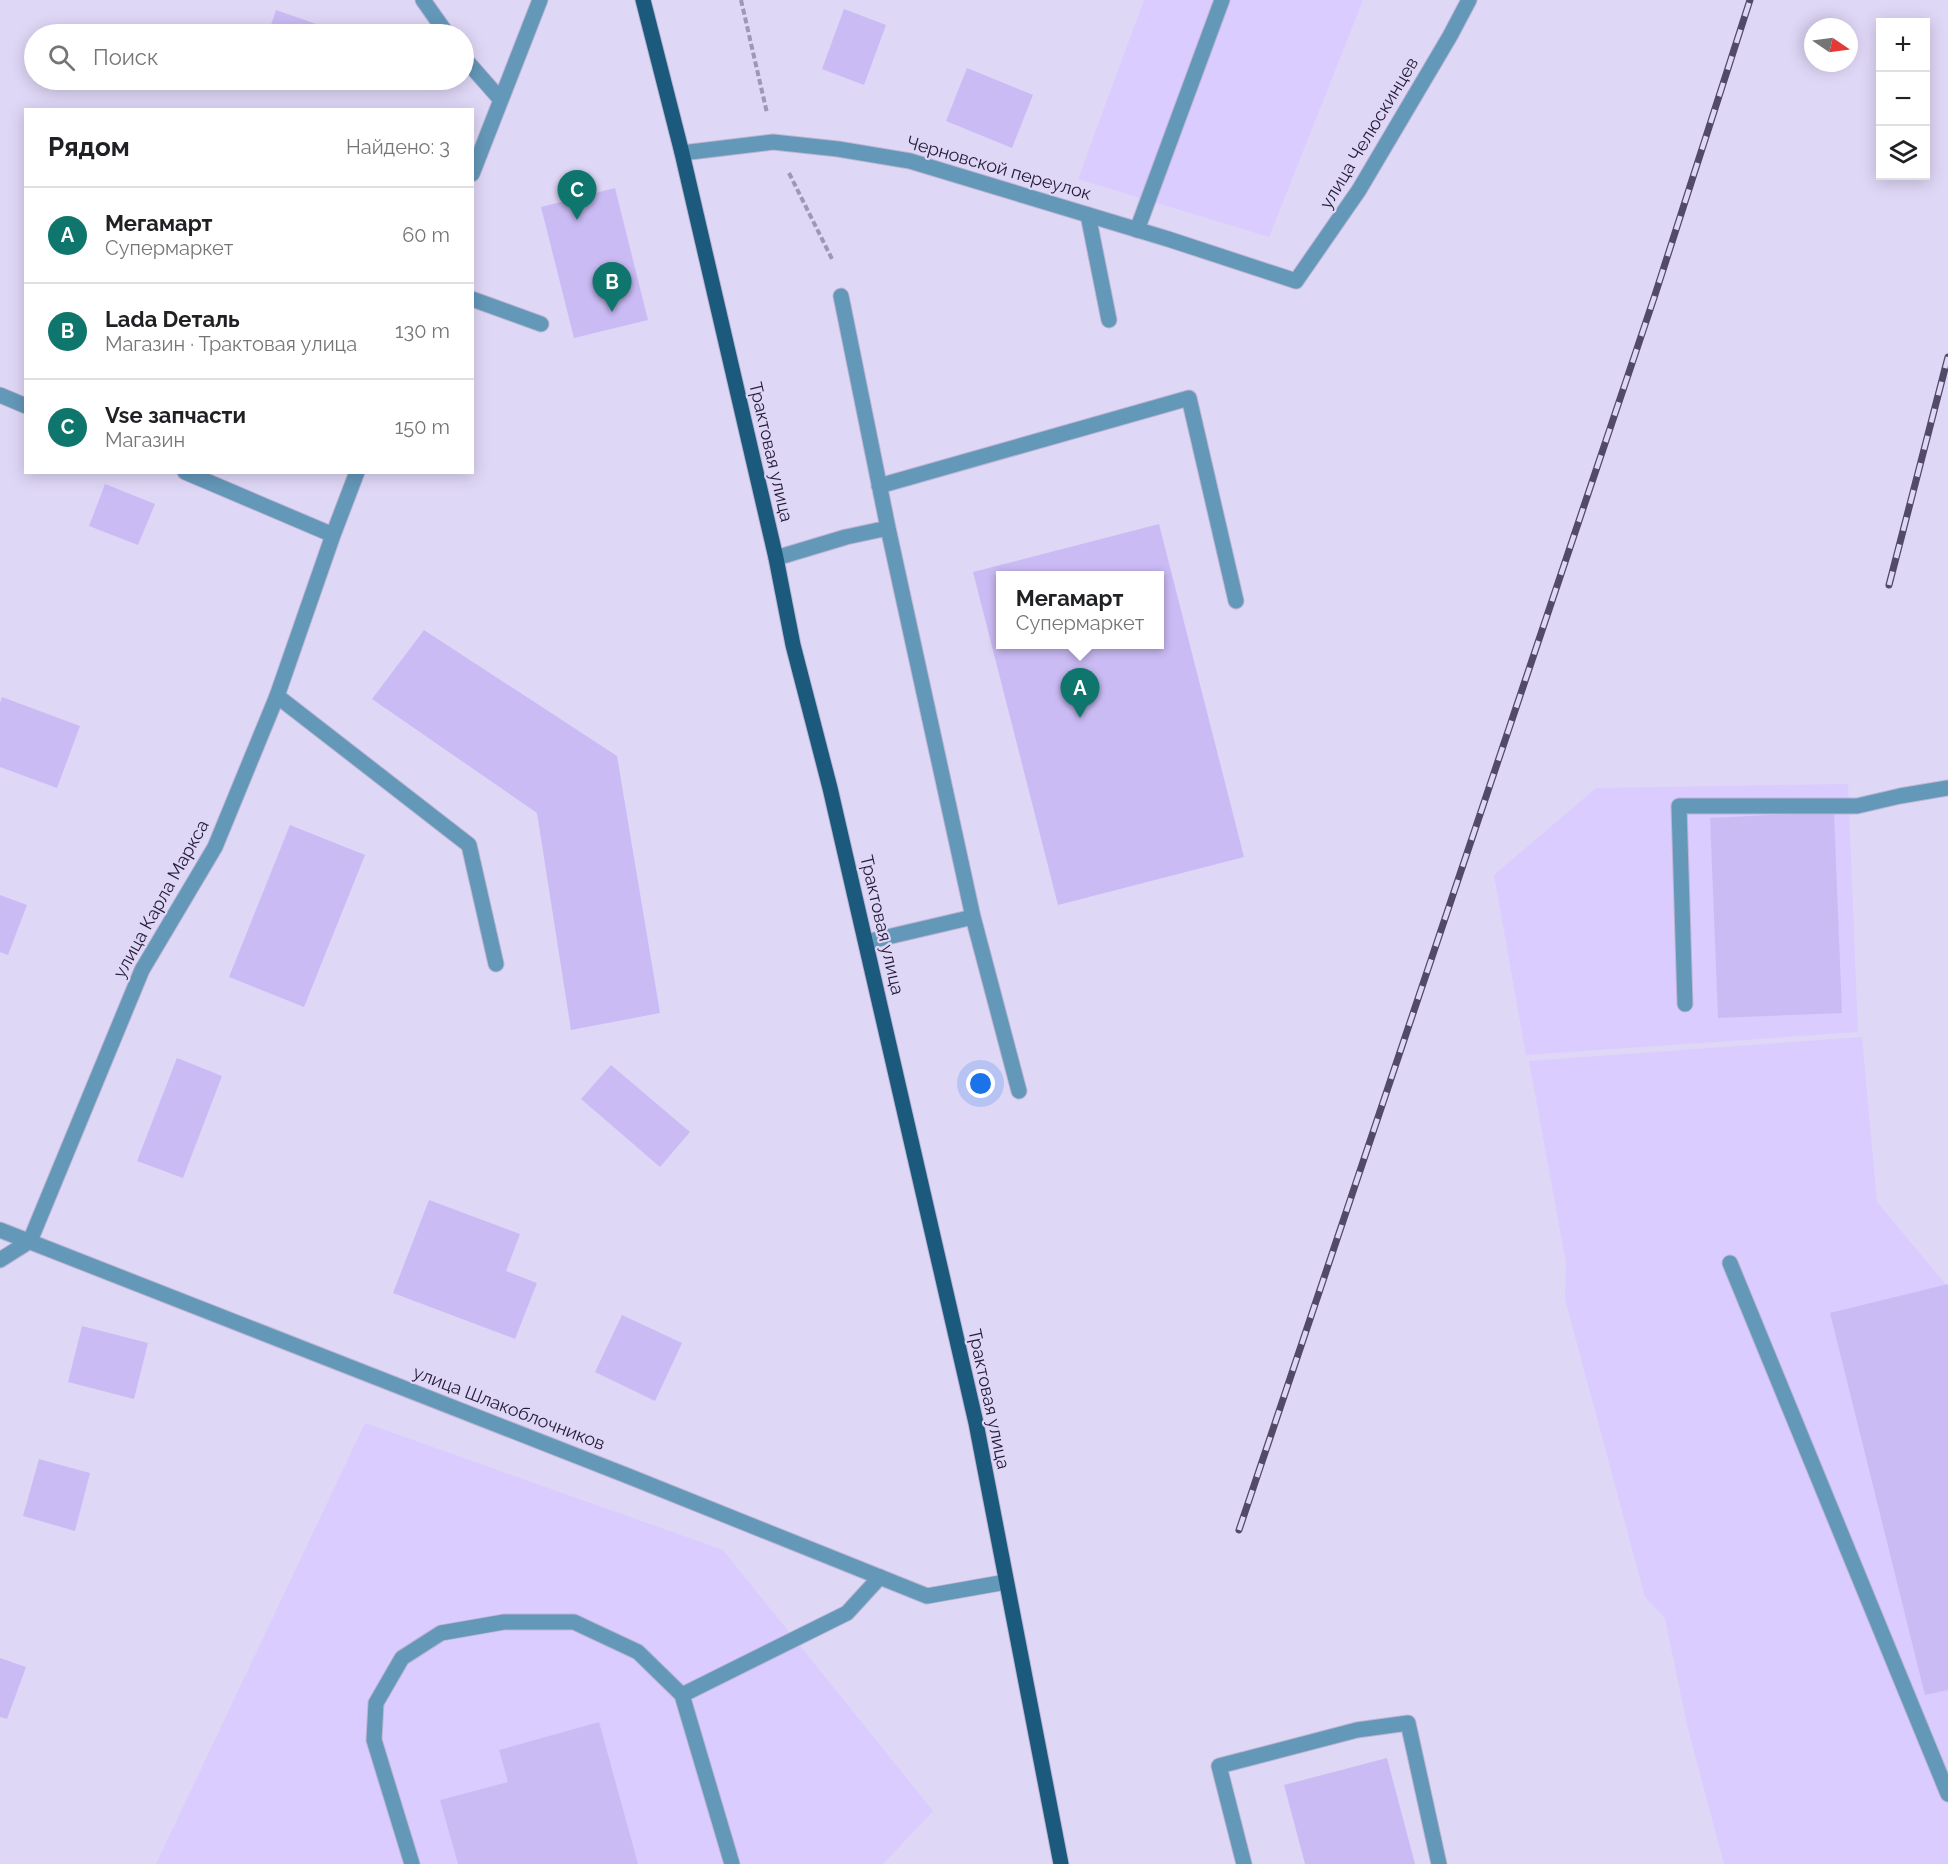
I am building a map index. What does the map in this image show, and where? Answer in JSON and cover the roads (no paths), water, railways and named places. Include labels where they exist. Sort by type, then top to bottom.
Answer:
[{"type":"main road","name":"Трактовая улица","points":[[643,0],[682,153],[776,558],[793,645],[830,788],[976,1422],[1061,1864]]},
{"type":"street","points":[[423,0],[440,24]]},
{"type":"street","points":[[474,169],[540,0]]},
{"type":"street","points":[[1137,230],[1222,0]]},
{"type":"street","name":"улица Челюскинцев","points":[[1296,282],[1359,190],[1469,0]]},
{"type":"street","points":[[474,69],[501,100]]},
{"type":"street","name":"Черновской переулок","points":[[682,153],[774,142],[838,149],[910,161],[1137,230],[1296,282]]},
{"type":"street","points":[[1088,215],[1109,320]]},
{"type":"street","points":[[841,296],[879,486],[973,917],[1019,1091]]},
{"type":"street","points":[[474,300],[541,324]]},
{"type":"street","points":[[0,395],[24,405]]},
{"type":"street","points":[[879,486],[1189,398],[1236,601]]},
{"type":"street","points":[[190,474],[333,534]]},
{"type":"street","name":"улица Карла Маркса","points":[[30,1241],[142,970],[215,847],[277,696],[356,474]]},
{"type":"street","points":[[776,558],[846,537],[888,528]]},
{"type":"street","points":[[277,696],[469,845],[496,964]]},
{"type":"street","points":[[1685,1004],[1679,806],[1857,806],[1948,788]]},
{"type":"street","points":[[866,942],[973,917]]},
{"type":"street","name":"улица Шлакоблочников","points":[[0,1230],[628,1476],[927,1596],[1006,1582]]},
{"type":"street","points":[[0,1260],[30,1241]]},
{"type":"street","points":[[1730,1263],[1948,1794]]},
{"type":"street","points":[[682,1695],[847,1613],[880,1577]]},
{"type":"street","points":[[412,1864],[374,1740],[376,1703],[402,1658],[441,1633],[504,1622],[574,1623],[638,1652],[682,1695],[732,1864]]},
{"type":"street","points":[[1244,1864],[1218,1766],[1358,1730],[1408,1723],[1439,1864]]},
{"type":"railway","points":[[1239,1530],[1654,298],[1750,0]]},
{"type":"railway","points":[[1889,585],[1948,357]]},
{"type":"place","name":"Vse запчасти","points":[[577,220]]},
{"type":"place","name":"Lada Dеталь","points":[[612,312]]},
{"type":"place","name":"Мегамарт","points":[[1080,718]]}]
